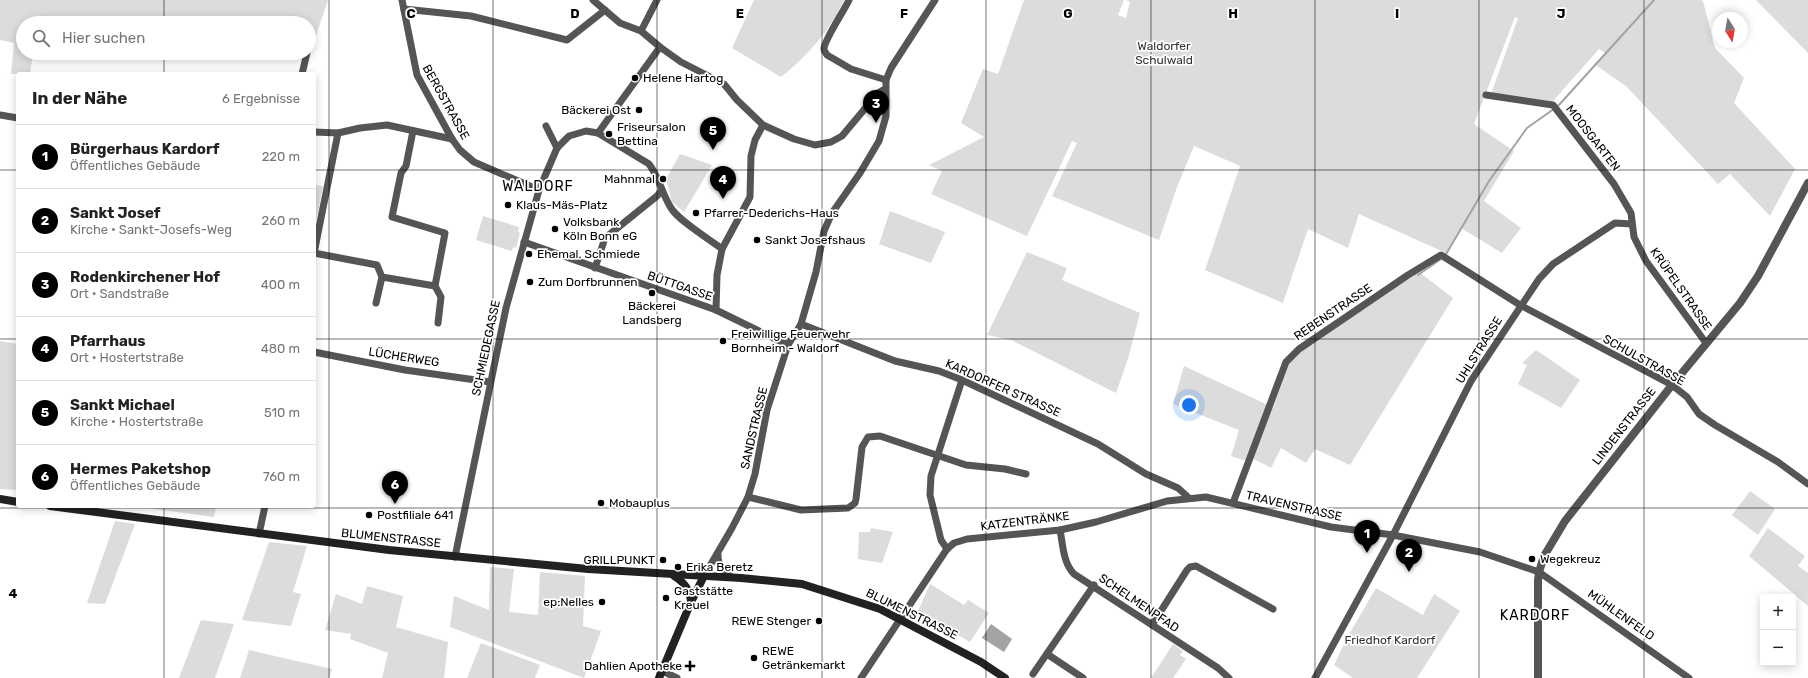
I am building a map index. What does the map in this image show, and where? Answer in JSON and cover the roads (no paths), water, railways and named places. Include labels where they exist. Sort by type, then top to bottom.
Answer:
[{"type":"main road","points":[[0,499],[16,502]]},
{"type":"main road","name":"BLUMENSTRASSE","points":[[65,508],[260,534],[455,557],[672,575],[731,577],[802,584],[862,602],[900,619],[981,662],[1005,678]]},
{"type":"main road","points":[[672,575],[682,581],[689,591],[691,602]]},
{"type":"main road","points":[[660,674],[691,602],[704,576]]},
{"type":"street","name":"BERGSTRASSE","points":[[402,0],[413,65],[452,139],[460,150],[474,162],[539,190]]},
{"type":"street","points":[[593,0],[620,23],[641,31],[660,47],[682,62],[724,84],[737,100],[763,125],[794,140],[815,146],[831,142],[842,136],[878,93],[885,89]]},
{"type":"street","points":[[641,31],[657,0]]},
{"type":"street","points":[[849,0],[826,42],[824,49],[826,55],[851,69],[886,80]]},
{"type":"street","name":"SANDSTRASSE","points":[[704,576],[718,554],[748,497],[755,474],[767,410],[788,345],[801,324],[816,272],[824,232],[832,214],[860,173],[879,141],[886,116],[886,80],[891,68],[935,0]]},
{"type":"street","points":[[404,9],[471,16],[566,40],[605,10]]},
{"type":"street","points":[[660,47],[598,133],[649,164],[655,172],[671,209],[678,217],[722,249]]},
{"type":"street","points":[[302,72],[305,60]]},
{"type":"street","name":"MOOSGARTEN","points":[[1486,95],[1552,105],[1614,184],[1631,213],[1632,224]]},
{"type":"street","points":[[0,115],[16,118]]},
{"type":"street","points":[[316,132],[338,133],[360,128],[387,125],[452,139]]},
{"type":"street","points":[[716,310],[717,275],[722,249],[750,197],[751,156],[755,140],[763,125]]},
{"type":"street","points":[[546,126],[557,148]]},
{"type":"street","points":[[413,131],[406,166],[401,174],[392,217],[445,233],[435,286],[441,297],[438,323]]},
{"type":"street","name":"SCHMIEDEGASSE","points":[[455,557],[506,308],[539,190],[557,148],[569,136],[586,131],[598,133]]},
{"type":"street","points":[[316,243],[338,133]]},
{"type":"street","name":"LINDENSTRASSE","points":[[1538,678],[1539,572],[1544,556],[1566,521],[1706,343],[1740,304],[1758,276],[1792,210],[1808,183]]},
{"type":"street","points":[[595,268],[605,238],[657,196],[662,190]]},
{"type":"street","name":"UHLSTRASSE","points":[[1315,678],[1393,535],[1471,381],[1520,305],[1539,279],[1553,264],[1615,223],[1632,224]]},
{"type":"street","name":"KRÜPELSTRASSE","points":[[1632,224],[1634,237],[1646,261],[1706,343]]},
{"type":"street","name":"BÜTTGASSE","points":[[524,242],[716,310],[788,345]]},
{"type":"street","points":[[316,253],[377,265],[382,277],[376,303]]},
{"type":"street","name":"SCHULSTRASSE","points":[[1443,256],[1520,305],[1672,386],[1687,397],[1699,414],[1778,462],[1808,484]]},
{"type":"street","name":"REBENSTRASSE","points":[[1233,503],[1286,362],[1299,349],[1408,275],[1443,256]]},
{"type":"street","points":[[382,277],[435,286]]},
{"type":"street","name":"KARDORFER STRASSE","points":[[801,324],[895,361],[939,371],[962,380],[1103,447],[1146,474],[1178,488],[1189,498]]},
{"type":"street","name":"LÜCHERWEG","points":[[316,352],[405,370],[490,382]]},
{"type":"street","points":[[947,549],[941,540],[930,495],[930,476],[962,380]]},
{"type":"street","points":[[748,497],[801,510],[844,510],[852,506],[856,499],[862,447],[868,437],[880,436],[966,465],[1005,469],[1026,474]]},
{"type":"street","name":"TRAVENSTRASSE","points":[[1189,498],[1206,497],[1331,527],[1393,535],[1480,552],[1539,572]]},
{"type":"street","name":"KATZENTRÄNKE","points":[[861,678],[947,549],[954,543],[967,539],[1060,530],[1096,522],[1167,501],[1189,498]]},
{"type":"street","points":[[260,534],[264,508]]},
{"type":"street","name":"SCHELMENPFAD","points":[[1060,530],[1068,568],[1218,668],[1225,677]]},
{"type":"street","points":[[718,554],[718,563],[722,570],[731,577]]},
{"type":"street","points":[[1152,625],[1187,570],[1193,566],[1196,566],[1273,609]]},
{"type":"street","name":"MÜHLENFELD","points":[[1539,572],[1689,678]]},
{"type":"street","points":[[1033,674],[1094,585]]},
{"type":"street","points":[[1047,654],[1083,678]]},
{"type":"street","points":[[660,674],[677,678]]},
{"type":"waterway","points":[[1445,256],[1489,181],[1527,128],[1558,106],[1654,0]]},
{"type":"waterway","points":[[1418,275],[1441,259]]},
{"type":"place","name":"Helene Hartog","points":[[635,78]]},
{"type":"place","name":"Bäckerei Ost","points":[[639,110]]},
{"type":"place","name":"Rodenkirchener Hof","points":[[876,123]]},
{"type":"place","name":"Friseursalon Bettina","points":[[609,134]]},
{"type":"place","name":"Sankt Michael","points":[[713,150]]},
{"type":"place","name":"Mahnmal","points":[[663,179]]},
{"type":"place","name":"Pfarrhaus","points":[[723,199]]},
{"type":"place","name":"Klaus-Mäs-Platz","points":[[508,205]]},
{"type":"place","name":"Pfarrer-Dederichs-Haus","points":[[696,213]]},
{"type":"place","name":"Volksbank Köln Bonn eG","points":[[555,229]]},
{"type":"place","name":"Sankt Josefshaus","points":[[757,240]]},
{"type":"place","name":"Ehemal. Schmiede","points":[[529,254]]},
{"type":"place","name":"Zum Dorfbrunnen","points":[[530,282]]},
{"type":"place","name":"Bäckerei Landsberg","points":[[652,293]]},
{"type":"place","name":"Freiwillige Feuerwehr Bornheim - Waldorf","points":[[723,341]]},
{"type":"place","name":"Mobauplus","points":[[601,503]]},
{"type":"place","name":"Hermes Paketshop","points":[[395,504]]},
{"type":"place","name":"Postfiliale 641","points":[[369,515]]},
{"type":"place","name":"Bürgerhaus Kardorf","points":[[1367,553]]},
{"type":"place","name":"Wegekreuz","points":[[1532,559]]},
{"type":"place","name":"GRILLPUNKT","points":[[663,560]]},
{"type":"place","name":"Erika Beretz","points":[[678,567]]},
{"type":"place","name":"Sankt Josef","points":[[1409,572]]},
{"type":"place","name":"Gaststätte Kreuel","points":[[666,598]]},
{"type":"place","name":"ep:Nelles","points":[[602,602]]},
{"type":"place","name":"REWE Stenger","points":[[819,621]]},
{"type":"place","name":"REWE Getränkemarkt","points":[[754,658]]},
{"type":"place","name":"Dahlien Apotheke","points":[[690,666]]},
{"type":"district","name":"WALDORF","points":[[538,186]]},
{"type":"district","name":"KARDORF","points":[[1535,615]]},
{"type":"park label","name":"Waldorfer Schulwald","points":[[1164,53]]},
{"type":"park label","name":"Friedhof Kardorf","points":[[1390,640]]}]
